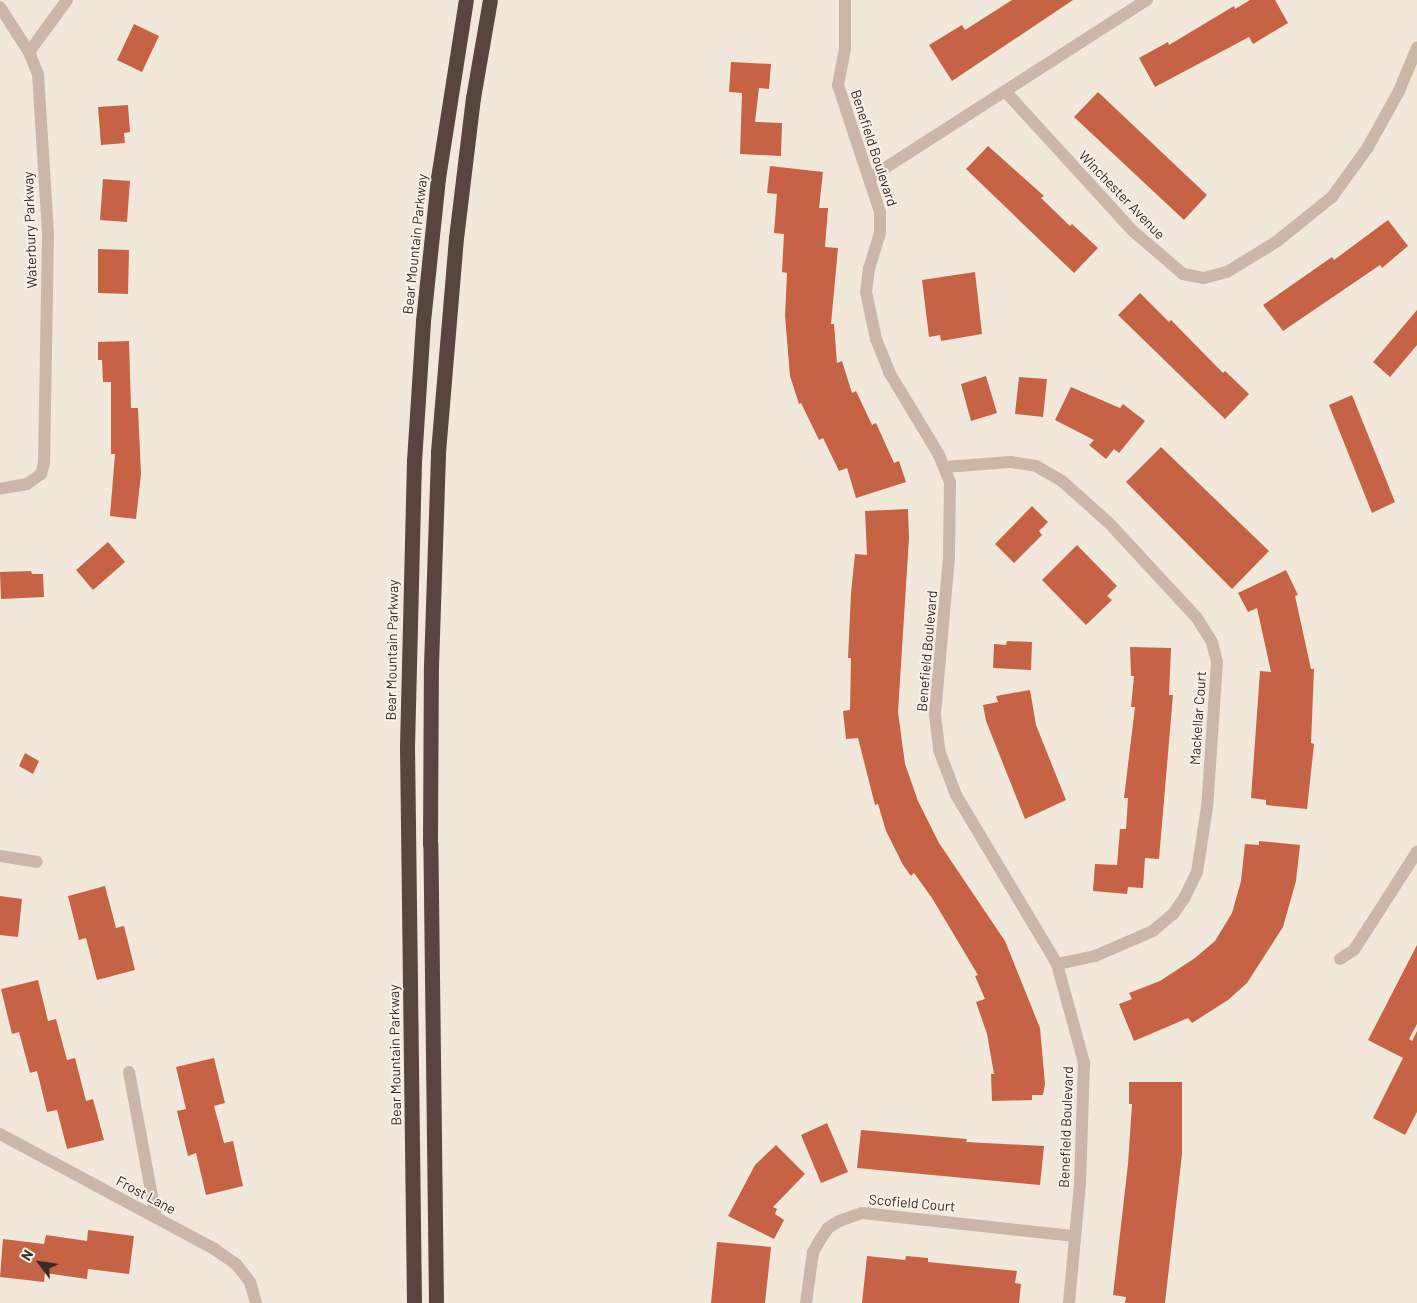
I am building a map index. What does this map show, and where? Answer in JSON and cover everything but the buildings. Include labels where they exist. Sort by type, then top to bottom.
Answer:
[{"type":"highway","name":"Bear Mountain Parkway","points":[[414,1303],[407,747],[414,470],[423,322],[438,178],[466,0]]},
{"type":"highway","points":[[436,1303],[430,916],[435,523],[455,247],[473,98],[490,0]]},
{"type":"street","points":[[29,52],[67,0]]},
{"type":"street","name":"Benefield Boulevard","points":[[845,0],[845,49],[838,85],[871,177],[880,212],[880,233],[869,268],[866,292],[876,339],[905,402],[944,467],[950,482],[949,557],[936,715],[940,750],[956,795],[1058,964],[1077,1026],[1084,1063],[1080,1184],[1069,1303]]},
{"type":"street","points":[[871,177],[1148,0]]},
{"type":"street","name":"Waterbury Parkway","points":[[0,7],[29,52],[38,74],[48,235],[44,463],[41,474],[27,484],[0,489]]},
{"type":"street","name":"Winchester Avenue","points":[[1004,91],[1133,231],[1183,274],[1204,278],[1227,272],[1276,242],[1332,197],[1368,147],[1399,91],[1417,48]]},
{"type":"street","name":"Mackellar Court","points":[[944,467],[1010,462],[1036,466],[1062,481],[1109,523],[1197,618],[1212,642],[1217,662],[1207,807],[1197,872],[1185,897],[1173,914],[1153,931],[1095,956],[1058,964]]},
{"type":"street","points":[[1340,959],[1354,950],[1417,852]]},
{"type":"street","points":[[0,856],[37,862]]},
{"type":"street","points":[[129,1072],[156,1217]]},
{"type":"street","name":"Frost Lane","points":[[0,1134],[156,1217],[236,1264],[250,1282],[256,1303]]},
{"type":"street","name":"Scofield Court","points":[[806,1303],[813,1252],[820,1240],[828,1228],[839,1221],[862,1212],[1075,1236]]}]
